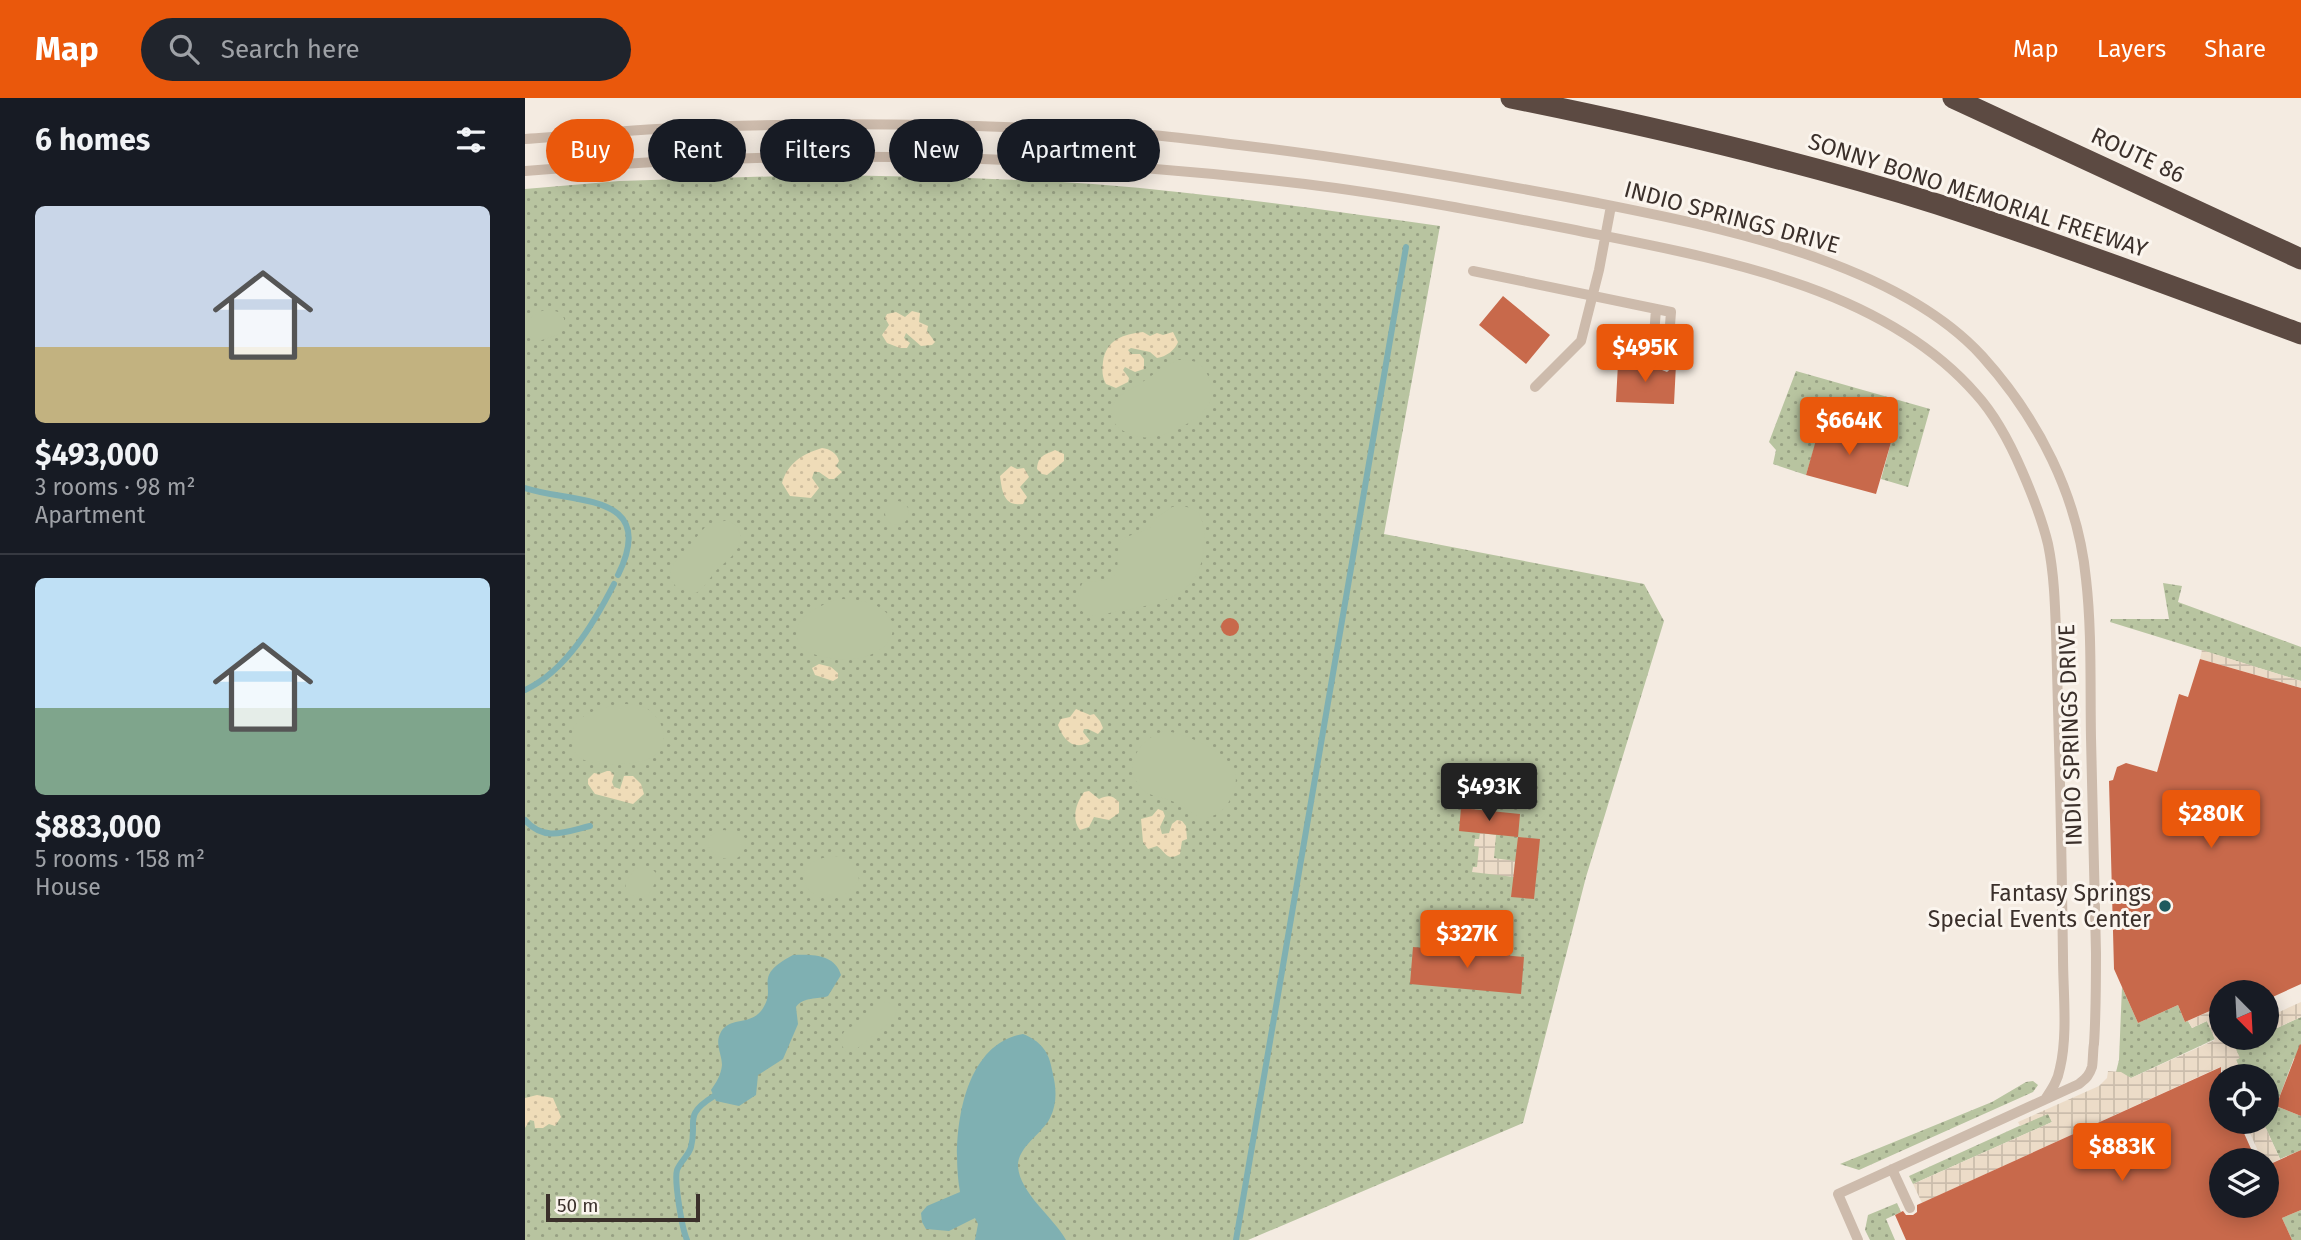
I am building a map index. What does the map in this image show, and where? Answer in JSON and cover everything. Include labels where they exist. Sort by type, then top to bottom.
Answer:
[{"type":"highway","name":"SONNY BONO MEMORIAL FREEWAY","points":[[1514,98],[1646,126],[1794,162],[1937,204],[2301,334]]},
{"type":"highway","name":"ROUTE 86","points":[[1953,98],[2301,259]]},
{"type":"lane","name":"INDIO SPRINGS DRIVE","points":[[525,139],[689,127],[839,124],[1140,134],[1311,153],[1453,174],[1683,220],[1797,251],[1848,270],[1888,289],[1951,328],[1978,351],[2000,377],[2045,443],[2079,534],[2087,579],[2097,1015],[2093,1065],[2087,1076],[2078,1084],[2044,1100]]},
{"type":"lane","name":"INDIO SPRINGS DRIVE","points":[[525,171],[691,160],[839,155],[963,158],[1121,167],[1307,184],[1448,205],[1676,251],[1788,280],[1874,316],[1932,352],[1956,373],[1994,415],[2035,502],[2047,542],[2054,583],[2063,1013],[2061,1066],[2055,1084],[2044,1100]]},
{"type":"lane","points":[[1535,387],[1581,341],[1611,206]]},
{"type":"lane","points":[[1473,271],[1671,312],[1667,364]]},
{"type":"lane","points":[[1652,363],[1656,309]]},
{"type":"lane","points":[[1858,1240],[1838,1194],[2044,1100]]},
{"type":"lane","points":[[1892,1169],[1910,1208]]},
{"type":"green space","points":[[875,176],[889,177],[889,182],[983,182],[983,179],[997,179],[997,182],[1093,184],[1223,197],[1440,226],[1384,534],[1644,584],[1664,621],[1586,877],[1523,1123],[1248,1240],[525,1240],[525,189],[634,181],[746,182],[746,177],[760,177],[760,182],[875,182]]},
{"type":"green space","points":[[549,309],[564,318],[560,334],[539,341],[529,336],[525,328],[529,320],[537,313]]},
{"type":"green space","points":[[1177,360],[1191,361],[1202,366],[1211,387],[1207,408],[1182,427],[1153,437],[1133,435],[1117,426],[1112,419],[1111,410],[1117,398]]},
{"type":"green space","points":[[1796,371],[1930,409],[1908,487],[1881,479],[1892,439],[1823,419],[1806,475],[1773,464],[1776,450],[1769,442]]},
{"type":"green space","points":[[897,501],[905,505],[909,513],[905,521],[897,525],[889,521],[885,513],[889,505]]},
{"type":"green space","points":[[1172,507],[1187,507],[1199,513],[1203,524],[1203,555],[1191,582],[1170,598],[1157,603],[1098,615],[1088,616],[1084,613],[1078,601],[1083,582],[1100,581],[1115,574],[1123,538],[1149,529],[1157,517]]},
{"type":"green space","points":[[728,520],[737,526],[741,537],[735,553],[696,593],[677,588],[671,580],[670,571],[675,562],[707,525]]},
{"type":"green space","points":[[2163,583],[2182,586],[2178,602],[2301,647],[2301,681],[2110,622],[2111,619],[2169,619]]},
{"type":"green space","points":[[837,599],[866,602],[884,611],[892,623],[891,636],[882,648],[866,657],[842,659],[813,654],[802,647],[796,633],[802,619],[815,609]]},
{"type":"green space","points":[[619,704],[643,707],[656,717],[663,735],[657,753],[642,761],[620,764],[596,763],[580,758],[572,744],[576,724],[588,714]]},
{"type":"green space","points":[[1165,731],[1204,744],[1230,764],[1235,774],[1234,791],[1220,812],[1202,819],[1174,802],[1146,792],[1136,781],[1133,764],[1136,755],[1147,740]]},
{"type":"green space","points":[[724,830],[741,834],[746,839],[743,852],[736,858],[717,856],[710,849],[708,842],[711,835]]},
{"type":"green space","points":[[840,856],[856,865],[859,880],[845,894],[830,899],[817,896],[808,889],[804,878],[806,868],[818,860]]},
{"type":"green space","points":[[643,866],[651,868],[657,874],[656,881],[648,896],[636,897],[630,894],[625,883],[635,869]]},
{"type":"green space","points":[[2122,987],[2138,1023],[2178,1005],[2185,1022],[2188,1021],[2192,1028],[2207,1021],[2209,1026],[2209,1042],[2131,1078],[2116,1072],[2119,1060]]},
{"type":"green space","points":[[887,1001],[897,1009],[894,1019],[854,1051],[846,1052],[839,1041],[845,1030],[864,1020],[880,1004]]},
{"type":"green space","points":[[2301,1017],[2301,1060],[2294,1058],[2279,1098],[2279,1064],[2238,1064],[2235,1050],[2279,1050],[2279,1027]]},
{"type":"green space","points":[[2033,1081],[2038,1085],[2033,1092],[1859,1170],[1840,1164],[1992,1102],[2026,1082]]},
{"type":"green space","points":[[2279,1107],[2301,1116],[2301,1150],[2280,1159],[2279,1148],[2275,1148],[2269,1134],[2279,1134]]},
{"type":"green space","points":[[2048,1113],[2052,1122],[1913,1184],[1909,1176]]},
{"type":"green space","points":[[1897,1203],[1901,1212],[1886,1219],[1895,1240],[1870,1240],[1865,1230],[1868,1215]]},
{"type":"green space","points":[[2301,1210],[2301,1240],[2292,1240],[2282,1218]]},
{"type":"sand","points":[[912,311],[920,313],[919,322],[928,326],[927,331],[935,342],[921,346],[906,333],[904,338],[910,343],[907,348],[887,343],[882,335],[889,325],[885,318],[887,314],[896,312],[905,317]]},
{"type":"sand","points":[[1143,332],[1150,336],[1173,332],[1178,342],[1170,353],[1157,358],[1150,352],[1131,348],[1128,350],[1131,354],[1140,354],[1144,359],[1144,369],[1135,372],[1125,367],[1123,370],[1129,378],[1128,382],[1116,388],[1106,384],[1102,368],[1108,348],[1122,337]]},
{"type":"sand","points":[[822,448],[837,456],[839,461],[836,466],[842,472],[834,479],[829,479],[819,472],[814,472],[812,478],[819,488],[811,498],[790,496],[782,483],[788,470],[802,456]]},
{"type":"sand","points":[[1055,450],[1064,454],[1064,461],[1047,475],[1042,474],[1037,469],[1039,461]]},
{"type":"sand","points":[[1011,466],[1024,468],[1029,477],[1020,487],[1027,497],[1023,504],[1011,503],[1003,492],[1000,476]]},
{"type":"sand","points":[[819,664],[831,667],[838,673],[838,678],[833,681],[815,675],[812,668]]},
{"type":"sand","points":[[1076,709],[1094,714],[1103,728],[1098,734],[1084,729],[1083,732],[1090,741],[1085,744],[1070,743],[1058,725],[1061,719],[1070,717]]},
{"type":"sand","points":[[607,771],[614,775],[614,787],[620,789],[624,776],[633,776],[641,784],[644,794],[633,804],[595,794],[588,784],[588,779],[594,773]]},
{"type":"sand","points":[[1089,791],[1099,799],[1110,796],[1117,800],[1119,813],[1109,820],[1094,817],[1089,827],[1080,830],[1077,826],[1076,811],[1084,792]]},
{"type":"sand","points":[[1158,809],[1163,811],[1165,816],[1160,827],[1162,834],[1169,833],[1172,824],[1177,820],[1186,826],[1187,839],[1182,841],[1180,854],[1176,856],[1169,857],[1157,846],[1148,849],[1143,842],[1141,819],[1152,816]]},
{"type":"sand","points":[[537,1095],[553,1098],[561,1117],[555,1126],[549,1124],[543,1128],[535,1128],[534,1121],[530,1120],[525,1128],[525,1098]]},
{"type":"shaded area","points":[[2202,650],[2301,681],[2301,688],[2200,659]]},
{"type":"shaded area","points":[[1480,833],[1496,835],[1494,858],[1515,861],[1514,877],[1472,872],[1473,867],[1477,867],[1479,847],[1474,846]]},
{"type":"shaded area","points":[[2301,1002],[2301,1017],[2279,1027],[2279,1012]]},
{"type":"shaded area","points":[[2209,1012],[2209,1026],[2207,1021],[2192,1028],[2188,1021]]},
{"type":"shaded area","points":[[2209,1043],[2209,1050],[2236,1050],[2240,1058],[2236,1060],[2238,1064],[2209,1064],[2209,1072],[1922,1203],[1913,1184],[2052,1122],[2048,1114],[2020,1126],[2018,1122],[2099,1086],[2107,1078],[2108,1071],[2121,1072],[2131,1078]]},
{"type":"shaded area","points":[[2250,1134],[2269,1134],[2275,1148],[2257,1148]]},
{"type":"water","points":[[793,955],[815,955],[828,959],[834,963],[841,975],[828,996],[807,1000],[796,1007],[798,1024],[783,1059],[758,1075],[756,1095],[739,1106],[716,1101],[711,1090],[721,1069],[718,1042],[720,1034],[728,1025],[756,1016],[761,1011],[768,995],[772,970]]},
{"type":"water","points":[[1023,1034],[1039,1043],[1046,1052],[1051,1063],[1055,1094],[1050,1118],[1021,1153],[1018,1167],[1020,1177],[1066,1240],[975,1240],[978,1224],[975,1218],[949,1231],[926,1229],[921,1213],[927,1206],[960,1192],[957,1148],[959,1123],[964,1098],[973,1075],[985,1056],[1002,1042]]},
{"type":"building","points":[[1503,296],[1550,335],[1526,364],[1479,325]]},
{"type":"building","points":[[1618,363],[1644,363],[1647,369],[1652,371],[1659,365],[1667,372],[1676,364],[1674,404],[1616,402]]},
{"type":"building","points":[[1822,419],[1892,439],[1876,494],[1806,475]]},
{"type":"building","points":[[1226,618],[1234,618],[1239,627],[1237,634],[1226,636],[1221,631],[1221,623]]},
{"type":"building","points":[[2200,659],[2301,688],[2301,984],[2279,994],[2279,980],[2209,980],[2209,1011],[2185,1022],[2178,1005],[2138,1023],[2114,969],[2109,781],[2113,780],[2117,767],[2126,763],[2157,772],[2179,694],[2188,697]]},
{"type":"building","points":[[1461,808],[1520,814],[1518,837],[1459,831]]},
{"type":"building","points":[[1518,837],[1540,839],[1534,899],[1511,897]]},
{"type":"building","points":[[1413,947],[1524,957],[1521,994],[1410,984]]},
{"type":"building","points":[[2300,1044],[2301,1116],[2279,1107],[2279,1098]]},
{"type":"building","points":[[2209,1072],[2209,1134],[2244,1134],[2251,1148],[2209,1148],[2209,1218],[2279,1218],[2279,1160],[2301,1150],[2301,1210],[2282,1218],[2292,1240],[1906,1240],[1895,1215],[1903,1211],[1906,1215],[1913,1215],[1917,1212],[1917,1205]]},
{"type":"waterway","points":[[1236,1240],[1406,247]]},
{"type":"waterway","points":[[525,488],[605,506],[620,515],[628,529],[628,548],[618,575]]},
{"type":"waterway","points":[[525,690],[540,682],[566,658],[588,630],[614,584]]},
{"type":"waterway","points":[[525,820],[540,831],[555,834],[590,826]]},
{"type":"waterway","points":[[687,1240],[679,1205],[677,1170],[691,1147],[695,1114],[714,1096]]},
{"type":"place","name":"Fantasy Springs Special Events Center","points":[[2165,906]]}]
